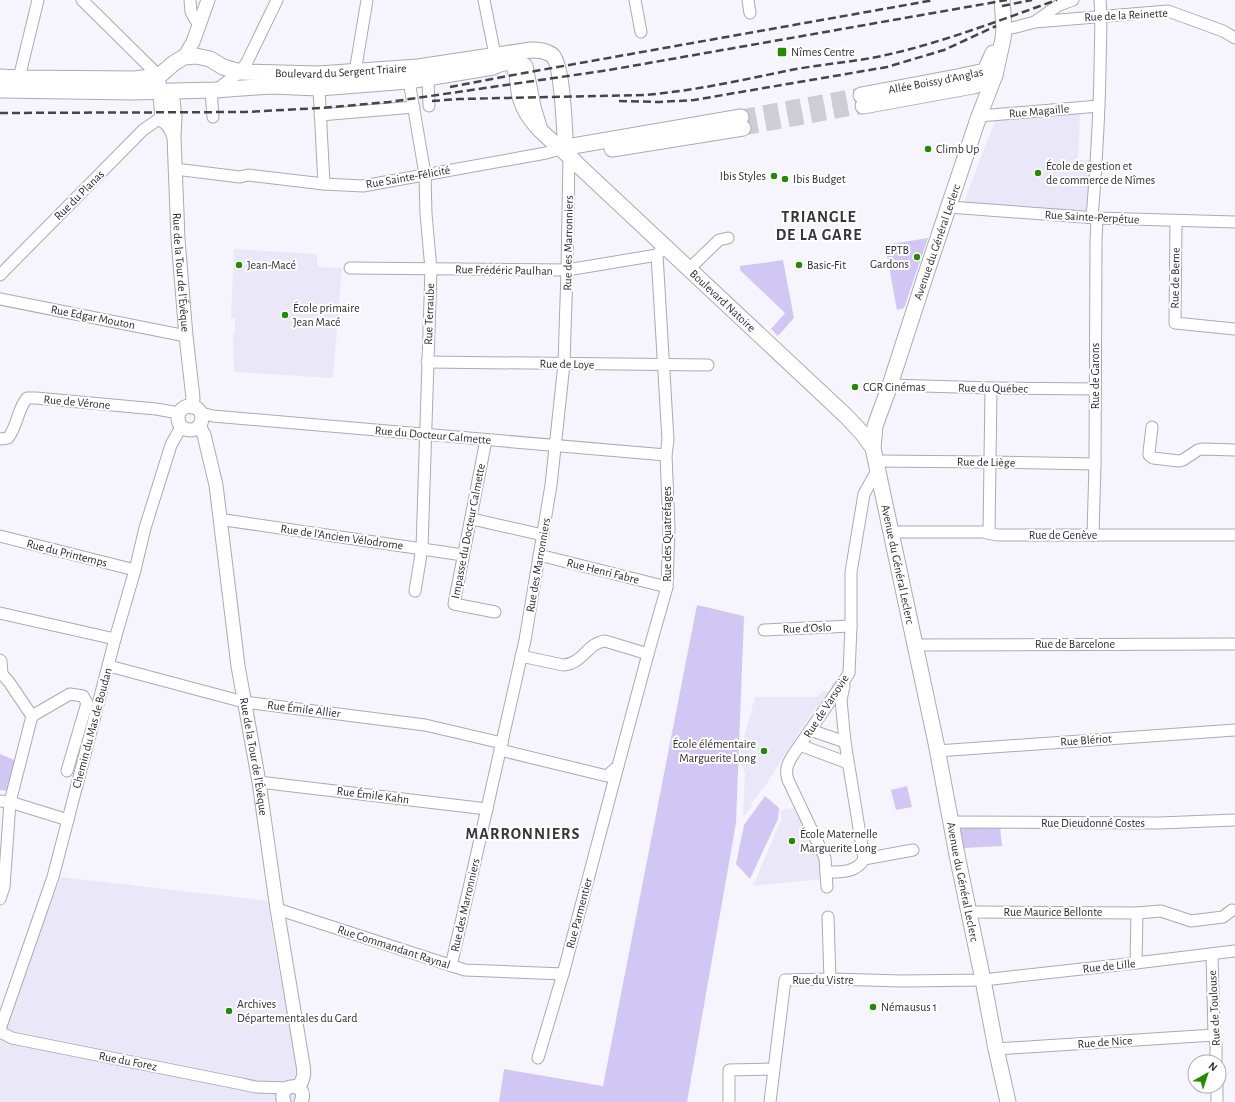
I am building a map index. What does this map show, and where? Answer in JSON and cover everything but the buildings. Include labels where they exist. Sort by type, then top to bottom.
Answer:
[{"type":"main road","name":"Allée Boissy d'Anglas","points":[[862,101],[973,86],[983,83],[990,73],[994,40],[993,0]]},
{"type":"main road","name":"Avenue du Général Leclerc","points":[[1002,0],[1004,28],[1007,33]]},
{"type":"main road","name":"Avenue du Général Leclerc","points":[[1008,1102],[968,912],[937,750],[876,459],[875,426],[979,116],[990,73],[1007,33],[1011,0]]},
{"type":"main road","name":"Boulevard du Sergent Triaire","points":[[0,90],[170,91],[271,86],[319,88],[409,81],[428,78],[531,50],[545,51],[553,55],[558,64],[564,107],[565,147]]},
{"type":"main road","name":"Boulevard du Sergent Triaire","points":[[180,62],[196,56],[210,59],[223,67],[240,72],[318,74],[494,61],[498,64],[514,62]]},
{"type":"main road","points":[[494,61],[512,68],[517,73],[521,101],[532,121],[540,130]]},
{"type":"main road","points":[[0,77],[134,79],[159,76],[174,63],[180,62]]},
{"type":"main road","points":[[170,91],[172,76],[180,62]]},
{"type":"main road","name":"Boulevard Natoire","points":[[514,62],[521,63],[525,66],[533,107],[540,130],[565,147],[579,166],[661,251],[689,269],[846,416],[862,433],[876,459]]},
{"type":"main road","points":[[565,147],[742,123]]},
{"type":"street","points":[[19,78],[38,0]]},
{"type":"street","points":[[82,0],[159,76],[170,91],[162,120]]},
{"type":"street","points":[[190,0],[191,12],[198,24]]},
{"type":"street","points":[[180,62],[193,42],[198,24],[208,0]]},
{"type":"street","points":[[213,117],[213,90],[240,72],[247,62],[277,0]]},
{"type":"street","points":[[355,72],[367,0]]},
{"type":"street","points":[[484,0],[494,61]]},
{"type":"street","points":[[636,0],[641,32]]},
{"type":"street","points":[[748,0],[750,13]]},
{"type":"street","points":[[1035,22],[1059,5],[1073,0]]},
{"type":"street","name":"Rue de Garons","points":[[1093,534],[1095,464],[1095,218],[1099,106],[1100,0]]},
{"type":"street","name":"Rue de la Reinette","points":[[1007,33],[1035,22],[1168,10],[1224,31],[1235,38]]},
{"type":"street","points":[[428,78],[429,106]]},
{"type":"street","name":"Rue Terraube","points":[[409,81],[425,174],[426,214],[431,269],[422,548],[415,591]]},
{"type":"street","points":[[319,88],[324,184]]},
{"type":"street","name":"Rue de la Tour de l'Évêque","points":[[170,91],[175,117],[174,137],[178,238],[193,398],[216,485],[238,666],[259,782],[277,909],[304,1072],[304,1078],[293,1088],[283,1094],[284,1102]]},
{"type":"street","name":"Rue Magaille","points":[[979,116],[1099,106]]},
{"type":"street","points":[[320,115],[414,107]]},
{"type":"street","name":"Rue de la Tour de l'Évêque","points":[[162,120],[170,127],[174,137]]},
{"type":"street","name":"Rue du Planas","points":[[0,275],[143,130],[156,121],[162,120]]},
{"type":"street","name":"Rue Sainte-Félicité","points":[[176,169],[240,177],[248,175],[324,184],[363,186],[546,153],[565,147]]},
{"type":"street","name":"Rue des Marronniers","points":[[450,966],[525,640],[551,485],[564,364],[568,270],[565,147]]},
{"type":"street","name":"Rue Sainte-Perpétue","points":[[949,207],[1095,218],[1235,222]]},
{"type":"street","name":"Rue de Berne","points":[[1176,221],[1175,323],[1235,328]]},
{"type":"street","points":[[689,269],[719,240],[728,238]]},
{"type":"street","name":"Rue Frédéric Paulhan","points":[[350,268],[568,270],[661,251]]},
{"type":"street","name":"Rue des Quatrefages","points":[[618,766],[667,588],[670,528],[666,455],[668,440],[664,366],[661,251]]},
{"type":"street","name":"Rue Edgar Mouton","points":[[0,299],[186,336]]},
{"type":"street","name":"Rue de Loye","points":[[427,362],[664,366],[708,365]]},
{"type":"street","name":"Rue du Québec","points":[[890,385],[1095,389]]},
{"type":"street","points":[[989,533],[991,388]]},
{"type":"street","name":"Rue de Vérone","points":[[0,439],[8,438],[14,430],[22,404],[27,398],[149,408],[179,413]]},
{"type":"street","points":[[184,408],[197,415],[192,430],[181,427],[178,420],[179,413],[184,408]]},
{"type":"street","name":"Rue du Docteur Calmette","points":[[197,415],[666,455]]},
{"type":"street","name":"Chemin du Mas de Boudan","points":[[0,1029],[53,877],[145,528],[171,445],[181,427]]},
{"type":"street","points":[[1152,427],[1149,455],[1153,458],[1179,461],[1202,449],[1235,450]]},
{"type":"street","name":"Impasse du Docteur Calmette","points":[[486,440],[472,519],[454,604],[495,612]]},
{"type":"street","name":"Rue de Liège","points":[[876,459],[1095,464]]},
{"type":"street","name":"Rue de Varsovie","points":[[827,886],[825,858],[788,780],[786,772],[788,763],[849,673],[851,572],[864,494],[876,459]]},
{"type":"street","name":"Rue de l'Ancien Vélodrome","points":[[220,518],[225,520],[464,555]]},
{"type":"street","points":[[472,519],[543,535]]},
{"type":"street","name":"Rue de Genève","points":[[892,532],[1086,536],[1093,534],[1235,535]]},
{"type":"street","name":"Rue du Printemps","points":[[0,536],[135,570]]},
{"type":"street","name":"Rue Henri Fabre","points":[[539,555],[667,588]]},
{"type":"street","points":[[0,613],[115,640]]},
{"type":"street","name":"Rue d'Oslo","points":[[764,630],[851,626]]},
{"type":"street","points":[[521,656],[563,665],[574,663],[593,646],[599,642],[605,641],[648,654]]},
{"type":"street","name":"Rue de Barcelone","points":[[915,645],[1235,644]]},
{"type":"street","points":[[0,660],[2,660],[2,674],[32,716]]},
{"type":"street","name":"Rue Émile Allier","points":[[109,666],[244,702],[425,725],[501,746]]},
{"type":"street","points":[[826,872],[843,872],[860,866],[864,859],[845,742],[841,700],[844,681]]},
{"type":"street","points":[[0,899],[4,887],[5,802],[32,716],[70,694],[83,696],[87,703],[67,771]]},
{"type":"street","points":[[810,730],[845,742]]},
{"type":"street","name":"Rue Blériot","points":[[937,750],[1235,730]]},
{"type":"street","points":[[501,746],[607,776],[618,766]]},
{"type":"street","points":[[805,747],[848,763]]},
{"type":"street","name":"Rue Parmentier","points":[[538,1058],[563,974],[618,766]]},
{"type":"street","name":"Rue Émile Kahn","points":[[259,782],[486,808]]},
{"type":"street","points":[[5,802],[68,820]]},
{"type":"street","name":"Rue Dieudonné Costes","points":[[951,822],[1159,823],[1235,820]]},
{"type":"street","points":[[864,859],[912,850]]},
{"type":"street","name":"Rue Commandant Raynal","points":[[277,909],[465,970],[563,974]]},
{"type":"street","name":"Rue Maurice Bellonte","points":[[968,912],[1137,913],[1161,911],[1191,921],[1223,917],[1232,910]]},
{"type":"street","points":[[1136,963],[1137,913]]},
{"type":"street","points":[[828,917],[830,979]]},
{"type":"street","name":"Rue de Lille","points":[[983,980],[1235,951]]},
{"type":"street","name":"Rue de Toulouse","points":[[1212,954],[1214,1035],[1216,1054]]},
{"type":"street","name":"Rue du Vistre","points":[[770,1102],[785,980],[983,980]]},
{"type":"street","name":"Rue du Forez","points":[[0,1032],[12,1038],[256,1087],[293,1088]]},
{"type":"street","name":"Rue de Nice","points":[[996,1049],[1214,1035]]},
{"type":"street","points":[[729,1102],[729,1070],[773,1069]]},
{"type":"street","name":"Rue du Forez","points":[[256,1087],[274,1094],[284,1102]]},
{"type":"street","points":[[293,1088],[302,1091],[303,1094],[301,1102]]},
{"type":"shaded area","points":[[1080,114],[1078,160],[1092,160],[1089,213],[964,202],[996,118]]},
{"type":"shaded area","points":[[928,238],[904,308],[897,310],[885,245]]},
{"type":"shaded area","name":"École primaire Jean Macé","points":[[234,249],[317,254],[317,267],[342,268],[333,378],[234,372],[233,334],[235,333],[235,319],[231,318]]},
{"type":"shaded area","points":[[783,260],[794,318],[778,336],[771,329],[785,313],[740,270],[740,266]]},
{"type":"shaded area","points":[[697,605],[744,616],[736,823],[687,1102],[499,1102],[504,1069],[603,1086]]},
{"type":"shaded area","name":"École élémentaire Marguerite Long","points":[[824,690],[828,692],[809,717],[744,816],[745,773],[740,761],[743,741],[755,697],[817,697]]},
{"type":"shaded area","points":[[0,754],[17,761],[8,791],[0,790]]},
{"type":"shaded area","points":[[907,786],[912,807],[896,810],[891,790]]},
{"type":"shaded area","points":[[765,796],[779,808],[778,819],[750,879],[736,864],[744,825]]},
{"type":"shaded area","name":"École Maternelle Marguerite Long","points":[[794,808],[821,862],[823,879],[753,886],[781,820],[781,810]]},
{"type":"shaded area","points":[[1000,826],[1002,846],[963,848],[960,828]]},
{"type":"shaded area","points":[[61,877],[268,901],[273,938],[304,1102],[0,1102],[0,1041]]},
{"type":"tunnel","points":[[741,117],[861,95]]},
{"type":"tunnel","points":[[743,128],[863,106]]},
{"type":"railway","points":[[450,87],[934,0]]},
{"type":"railway","points":[[0,113],[245,112],[321,108],[389,102],[609,70],[1007,0]]},
{"type":"railway","points":[[1002,6],[1032,0]]},
{"type":"railway","points":[[432,101],[459,99],[644,95],[700,88],[908,50],[972,30],[1057,0]]},
{"type":"railway","points":[[619,101],[660,102],[694,100],[887,67],[944,50],[996,26]]},
{"type":"place","name":"Nîmes Centre","points":[[782,52]]},
{"type":"place","name":"Climb Up","points":[[928,149]]},
{"type":"place","name":"École de gestion et de commerce de Nîmes","points":[[1038,173]]},
{"type":"place","name":"Ibis Styles","points":[[774,176]]},
{"type":"place","name":"Ibis Budget","points":[[785,179]]},
{"type":"place","name":"EPTB Gardons","points":[[917,257]]},
{"type":"place","name":"Jean-Macé","points":[[239,265]]},
{"type":"place","name":"Basic-Fit","points":[[799,265]]},
{"type":"place","name":"École primaire Jean Macé","points":[[285,315]]},
{"type":"place","name":"CGR Cinémas","points":[[855,387]]},
{"type":"place","name":"École élémentaire Marguerite Long","points":[[764,751]]},
{"type":"place","name":"École Maternelle Marguerite Long","points":[[792,841]]},
{"type":"place","name":"Némausus 1","points":[[873,1007]]},
{"type":"place","name":"Archives Départementales du Gard","points":[[229,1011]]},
{"type":"district","name":"TRIANGLE DE LA GARE","points":[[819,226]]},
{"type":"district","name":"MARRONNIERS","points":[[523,834]]}]
